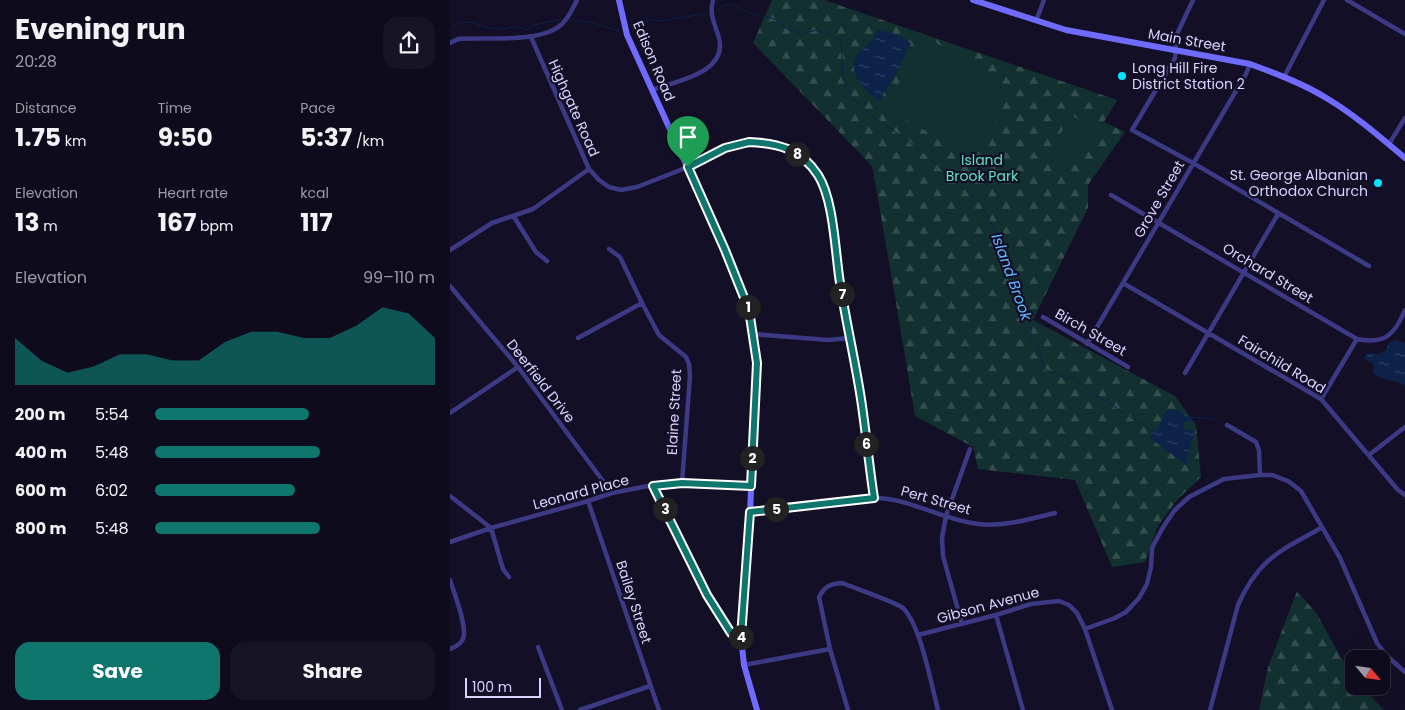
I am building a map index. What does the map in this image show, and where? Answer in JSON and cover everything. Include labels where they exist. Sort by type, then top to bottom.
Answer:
[{"type":"street","points":[[450,43],[466,39],[531,37],[545,34],[562,24],[576,0]]},
{"type":"street","name":"Edison Road","points":[[619,0],[627,35],[688,167],[739,282],[749,310],[757,363],[750,512],[741,637],[744,664],[757,710]]},
{"type":"street","points":[[652,90],[703,72],[713,64],[719,54],[720,40],[711,12],[713,0]]},
{"type":"street","name":"Main Street","points":[[973,0],[1066,30],[1250,64],[1284,77],[1327,98],[1348,112],[1405,158]]},
{"type":"street","points":[[1036,21],[1044,0]]},
{"type":"street","points":[[1192,0],[1177,34],[1175,58],[1132,130],[1193,163],[1369,266]]},
{"type":"street","points":[[1284,77],[1324,0]]},
{"type":"street","points":[[1347,0],[1405,34]]},
{"type":"street","name":"Highgate Road","points":[[531,37],[589,169],[609,187],[621,190],[637,188],[688,167],[725,148],[749,142],[769,143],[786,147],[804,158],[816,173],[823,184],[831,217],[861,400],[874,498]]},
{"type":"street","name":"Grove Street","points":[[1087,344],[1246,74],[1250,64]]},
{"type":"street","points":[[1389,144],[1405,118]]},
{"type":"street","points":[[450,250],[492,223],[533,209],[589,169]]},
{"type":"street","name":"Orchard Street","points":[[1111,195],[1357,339]]},
{"type":"street","points":[[1185,373],[1278,214]]},
{"type":"street","points":[[514,216],[536,252],[547,261]]},
{"type":"street","name":"Elaine Street","points":[[609,249],[620,257],[642,303],[660,334],[686,356],[689,364],[690,376],[682,483]]},
{"type":"street","name":"Fairchild Road","points":[[1123,284],[1321,399],[1398,490],[1405,495]]},
{"type":"street","name":"Deerfield Drive","points":[[450,286],[518,367],[612,492]]},
{"type":"street","points":[[578,338],[642,303]]},
{"type":"street","points":[[1321,399],[1357,339],[1370,342],[1388,336],[1398,327],[1405,310]]},
{"type":"street","name":"Birch Street","points":[[1043,317],[1128,367]]},
{"type":"street","points":[[753,334],[828,340],[850,338]]},
{"type":"street","points":[[450,413],[518,367]]},
{"type":"street","points":[[1227,425],[1256,442],[1259,450],[1260,475]]},
{"type":"street","points":[[1369,455],[1405,427]]},
{"type":"street","points":[[962,624],[943,556],[942,538],[946,516],[970,449]]},
{"type":"street","points":[[1085,629],[1116,618],[1126,612],[1139,598],[1148,584],[1152,548],[1174,511],[1189,497],[1224,479],[1272,475],[1288,481],[1301,491],[1340,558],[1378,643],[1387,656],[1405,672]]},
{"type":"street","name":"Leonard Place","points":[[450,542],[491,528],[588,501],[612,492],[682,483],[751,486]]},
{"type":"street","points":[[653,486],[707,595],[731,633],[741,637]]},
{"type":"street","points":[[450,496],[491,528],[503,569],[509,577]]},
{"type":"street","name":"Pert Street","points":[[750,512],[887,498],[977,524],[1008,524],[1055,513]]},
{"type":"street","name":"Bailey Street","points":[[588,501],[659,710]]},
{"type":"street","points":[[1210,710],[1238,605],[1252,578],[1271,557],[1321,528]]},
{"type":"street","points":[[450,580],[464,628],[463,639],[457,646],[450,649]]},
{"type":"street","points":[[848,710],[830,649],[819,597],[824,588],[832,584],[842,583],[902,607],[918,635],[938,710]]},
{"type":"street","name":"Gibson Avenue","points":[[918,635],[1031,604],[1059,601],[1069,605],[1077,613],[1085,629],[1112,710]]},
{"type":"street","points":[[996,615],[1023,710]]},
{"type":"street","points":[[538,646],[562,710]]},
{"type":"street","points":[[744,664],[830,649]]},
{"type":"street","points":[[580,710],[650,686]]},
{"type":"green space","name":"Island Brook Park","points":[[772,0],[824,0],[1117,100],[1104,122],[1125,132],[1088,185],[1088,208],[1033,320],[1175,396],[1196,425],[1201,477],[1177,500],[1158,526],[1145,562],[1112,567],[1075,480],[978,469],[973,447],[915,416],[872,166],[753,43]]},
{"type":"green space","points":[[930,39],[1007,86],[1009,95],[981,149],[972,156],[890,111],[888,105],[921,40]]},
{"type":"green space","points":[[1071,115],[1096,130],[1078,161],[1075,160],[1069,172],[1048,160]]},
{"type":"green space","points":[[1297,591],[1317,614],[1345,663],[1345,695],[1370,695],[1384,710],[1259,710],[1268,667]]},
{"type":"water","points":[[878,30],[892,33],[911,43],[896,74],[879,101],[863,87],[855,75],[854,68],[854,61],[857,55],[866,47]]},
{"type":"water","points":[[1396,340],[1405,343],[1405,386],[1377,376],[1373,373],[1374,364],[1363,358],[1369,353],[1379,354],[1386,350],[1389,342]]},
{"type":"water","points":[[1167,410],[1181,412],[1194,421],[1183,422],[1184,429],[1192,430],[1194,433],[1186,465],[1150,438],[1159,427]]},
{"type":"waterway","name":"Island Brook","points":[[718,11],[724,5],[734,5],[748,13],[775,19],[786,28],[802,34],[817,30],[841,40],[843,80],[851,96],[865,110],[924,153],[981,204],[1003,245],[1031,328],[1031,339],[1038,345],[1045,369],[1067,379],[1073,378],[1154,432]]},
{"type":"waterway","name":"Island Brook","points":[[633,32],[642,24],[651,20],[659,21],[705,14]]},
{"type":"waterway","name":"Island Brook","points":[[450,29],[467,22],[496,29],[518,27],[527,30],[535,25],[562,19]]},
{"type":"waterway","name":"Island Brook","points":[[571,20],[591,22],[619,31]]},
{"type":"waterway","name":"Island Brook","points":[[1190,417],[1214,419]]},
{"type":"place","name":"Long Hill Fire District Station 2","points":[[1122,76]]},
{"type":"place","name":"St. George Albanian Orthodox Church","points":[[1378,183]]},
{"type":"route","points":[[749,142],[769,143],[786,147],[804,158],[823,184],[831,217],[840,283],[861,400],[874,498],[750,512],[741,637],[731,633],[707,595],[653,486],[682,483],[751,486],[757,363],[749,310],[739,282],[688,167],[725,148],[749,142]]}]
